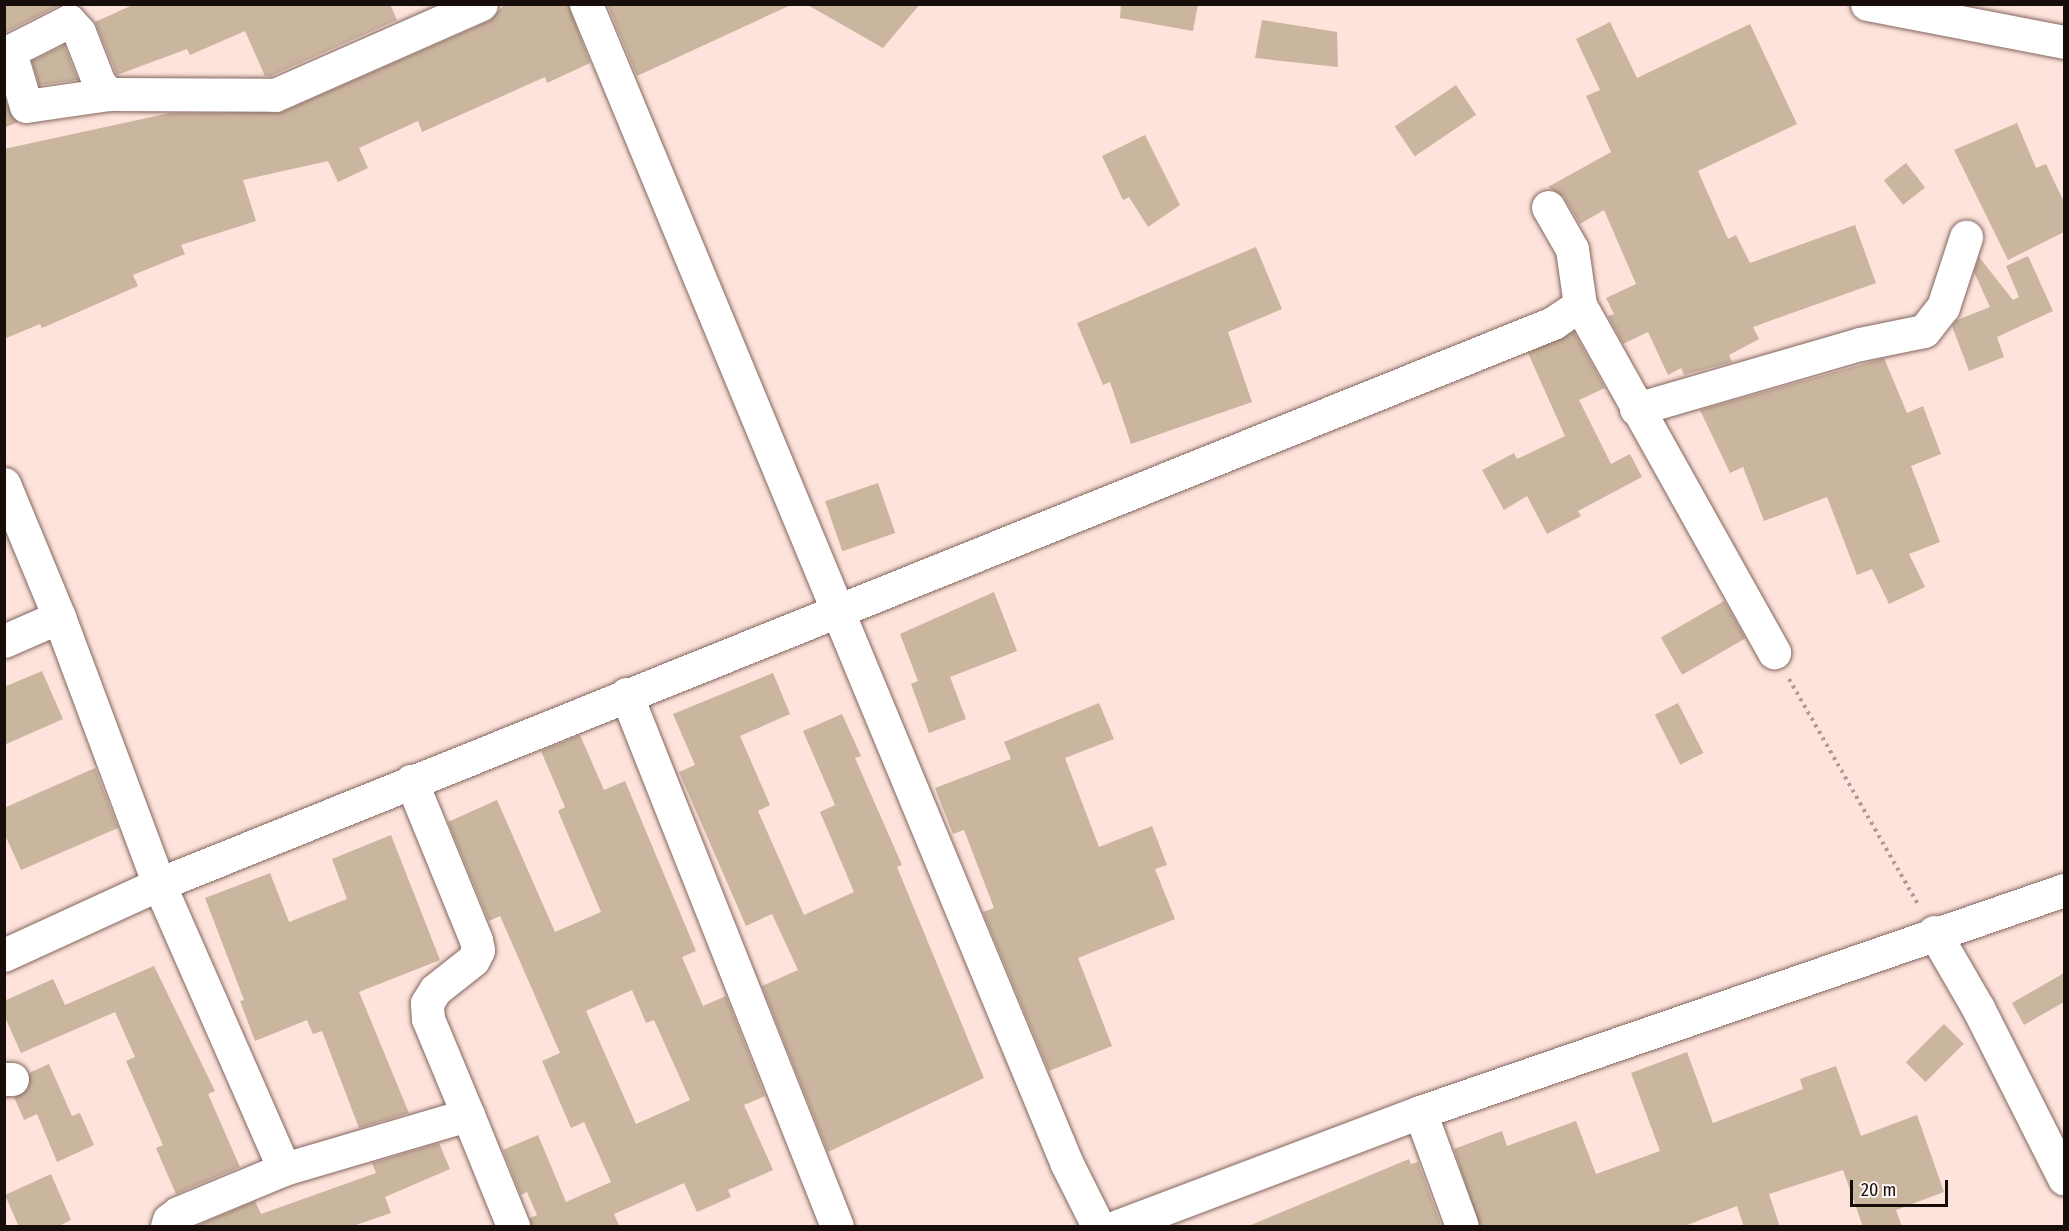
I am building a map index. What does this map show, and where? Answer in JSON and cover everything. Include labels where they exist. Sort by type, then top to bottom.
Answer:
[{"type":"main road","points":[[109,94],[99,84],[79,32],[69,21],[7,53],[26,106],[109,94],[275,95],[481,4]]},
{"type":"main road","points":[[586,4],[1067,1164],[1098,1227]]},
{"type":"main road","points":[[1867,4],[2064,42]]},
{"type":"main road","points":[[1548,207],[1572,249],[1580,305],[1636,409],[1774,652]]},
{"type":"main road","points":[[1636,409],[1860,344],[1924,330],[1943,306],[1966,237]]},
{"type":"main road","points":[[4,955],[159,884],[838,608],[1553,323],[1580,305]]},
{"type":"main road","points":[[4,484],[59,617],[159,884],[285,1169]]},
{"type":"main road","points":[[4,641],[59,617]]},
{"type":"main road","points":[[626,694],[837,1227]]},
{"type":"main road","points":[[411,781],[478,950],[473,960],[435,990],[427,1003],[428,1019],[513,1227]]},
{"type":"main road","points":[[1118,1227],[1420,1112],[1934,932],[2064,890]]},
{"type":"main road","points":[[1934,932],[1978,1008],[2064,1179]]},
{"type":"main road","points":[[1420,1112],[1462,1227]]},
{"type":"main road","points":[[167,1227],[169,1220],[178,1213],[285,1169],[468,1115]]},
{"type":"path","points":[[1774,652],[1934,932]]},
{"type":"building","points":[[4,4],[57,4],[58,6],[4,33]]},
{"type":"building","points":[[135,4],[390,4],[397,20],[271,76],[265,76],[245,31],[190,55],[187,49],[117,75],[95,22]]},
{"type":"building","points":[[505,4],[568,4],[590,63],[547,83],[545,77],[422,132],[418,121],[359,148],[368,168],[338,182],[328,161],[243,180],[256,221],[181,245],[185,254],[133,275],[138,286],[42,328],[40,324],[4,339],[4,149],[170,113],[282,112],[489,21]]},
{"type":"building","points":[[607,4],[793,4],[637,76]]},
{"type":"building","points":[[806,4],[920,4],[883,48]]},
{"type":"building","points":[[1121,4],[1198,4],[1193,31],[1120,18]]},
{"type":"building","points":[[1262,20],[1337,32],[1338,67],[1255,58]]},
{"type":"building","points":[[1610,22],[1637,78],[1750,24],[1797,124],[1698,171],[1728,239],[1736,235],[1750,263],[1855,225],[1876,283],[1753,327],[1759,339],[1729,355],[1732,362],[1684,375],[1681,368],[1668,375],[1648,332],[1623,344],[1608,316],[1614,314],[1606,298],[1636,284],[1604,210],[1580,224],[1564,197],[1548,187],[1611,152],[1586,96],[1600,90],[1576,39]]},
{"type":"building","points":[[64,45],[78,80],[39,85],[32,61]]},
{"type":"building","points":[[1456,85],[1476,115],[1415,156],[1395,126]]},
{"type":"building","points":[[4,99],[18,122],[4,128]]},
{"type":"building","points":[[2017,123],[2036,168],[2046,164],[2064,202],[2064,232],[2008,260],[1954,150]]},
{"type":"building","points":[[1145,135],[1180,205],[1148,227],[1129,197],[1123,200],[1102,156]]},
{"type":"building","points":[[1906,163],[1925,187],[1903,205],[1884,180]]},
{"type":"building","points":[[1256,247],[1282,309],[1228,332],[1252,402],[1131,444],[1110,382],[1103,385],[1077,323]]},
{"type":"building","points":[[2028,256],[2053,311],[1997,337],[2004,357],[1969,371],[1952,326],[1957,320],[1990,307],[1974,272],[1979,257],[2013,300],[2019,297],[2006,266]]},
{"type":"building","points":[[1574,332],[1605,388],[1579,400],[1611,464],[1630,454],[1642,477],[1578,511],[1581,516],[1547,534],[1527,496],[1504,510],[1482,470],[1514,453],[1517,459],[1565,436],[1528,353]]},
{"type":"building","points":[[1884,358],[1907,413],[1923,406],[1941,454],[1911,466],[1940,542],[1909,554],[1925,587],[1889,604],[1872,569],[1857,575],[1827,497],[1764,521],[1743,467],[1730,473],[1700,410]]},
{"type":"building","points":[[878,483],[895,533],[842,551],[825,501]]},
{"type":"building","points":[[994,592],[1017,651],[950,677],[966,719],[929,733],[911,684],[918,681],[900,634]]},
{"type":"building","points":[[1724,601],[1746,638],[1682,675],[1661,638]]},
{"type":"building","points":[[42,671],[63,719],[4,745],[4,687]]},
{"type":"building","points":[[773,673],[790,714],[740,736],[770,805],[758,811],[804,915],[854,892],[820,812],[835,805],[803,731],[842,714],[861,756],[855,758],[902,865],[897,867],[984,1078],[828,1152],[762,986],[798,970],[772,914],[746,926],[679,772],[695,765],[673,714]]},
{"type":"building","points":[[1099,703],[1114,739],[1065,758],[1099,847],[1152,826],[1167,865],[1155,869],[1175,919],[1078,958],[1112,1046],[1049,1071],[983,912],[994,908],[964,830],[953,834],[935,788],[1011,759],[1004,742]]},
{"type":"building","points":[[1678,703],[1703,753],[1680,765],[1655,715]]},
{"type":"building","points":[[580,735],[604,790],[625,781],[696,951],[682,957],[703,1006],[726,996],[765,1096],[744,1105],[773,1170],[728,1190],[731,1197],[697,1212],[684,1183],[614,1214],[620,1227],[531,1227],[530,1218],[537,1215],[527,1192],[521,1195],[503,1150],[538,1135],[566,1202],[611,1182],[584,1122],[571,1128],[542,1061],[560,1053],[500,916],[489,921],[448,822],[497,800],[555,932],[601,912],[558,811],[565,807],[541,751]],"holes":[[[632,990],[646,1023],[654,1020],[690,1100],[636,1124],[586,1011]]]},
{"type":"building","points":[[95,768],[118,828],[21,870],[4,833],[4,808]]},
{"type":"building","points":[[391,835],[440,960],[359,992],[409,1113],[359,1128],[322,1031],[313,1034],[307,1020],[255,1041],[240,1001],[244,1000],[205,898],[270,873],[289,922],[347,899],[332,859]]},
{"type":"building","points":[[154,966],[215,1091],[208,1094],[240,1167],[176,1194],[156,1148],[163,1145],[126,1061],[135,1057],[115,1012],[21,1053],[4,1015],[4,1001],[53,979],[65,1005]]},
{"type":"building","points":[[2064,973],[2064,1002],[2024,1025],[2012,1003]]},
{"type":"building","points":[[1944,1024],[1964,1044],[1926,1082],[1906,1062]]},
{"type":"building","points":[[1687,1052],[1713,1123],[1803,1089],[1800,1079],[1836,1066],[1861,1136],[1917,1115],[1944,1192],[1896,1210],[1902,1227],[1863,1227],[1843,1170],[1769,1194],[1780,1227],[1744,1227],[1737,1206],[1682,1227],[1480,1227],[1454,1149],[1502,1131],[1507,1146],[1576,1121],[1596,1174],[1660,1151],[1631,1073]]},
{"type":"building","points":[[49,1064],[72,1116],[80,1113],[94,1145],[57,1162],[37,1114],[24,1120],[14,1097],[28,1089],[29,1073]]},
{"type":"building","points":[[439,1143],[450,1169],[385,1197],[391,1213],[350,1227],[194,1227],[255,1201],[261,1214],[376,1173],[372,1163]]},
{"type":"building","points":[[1409,1159],[1411,1164],[1418,1162],[1442,1227],[1246,1227]]},
{"type":"building","points":[[51,1174],[71,1220],[57,1227],[19,1227],[5,1195]]}]
